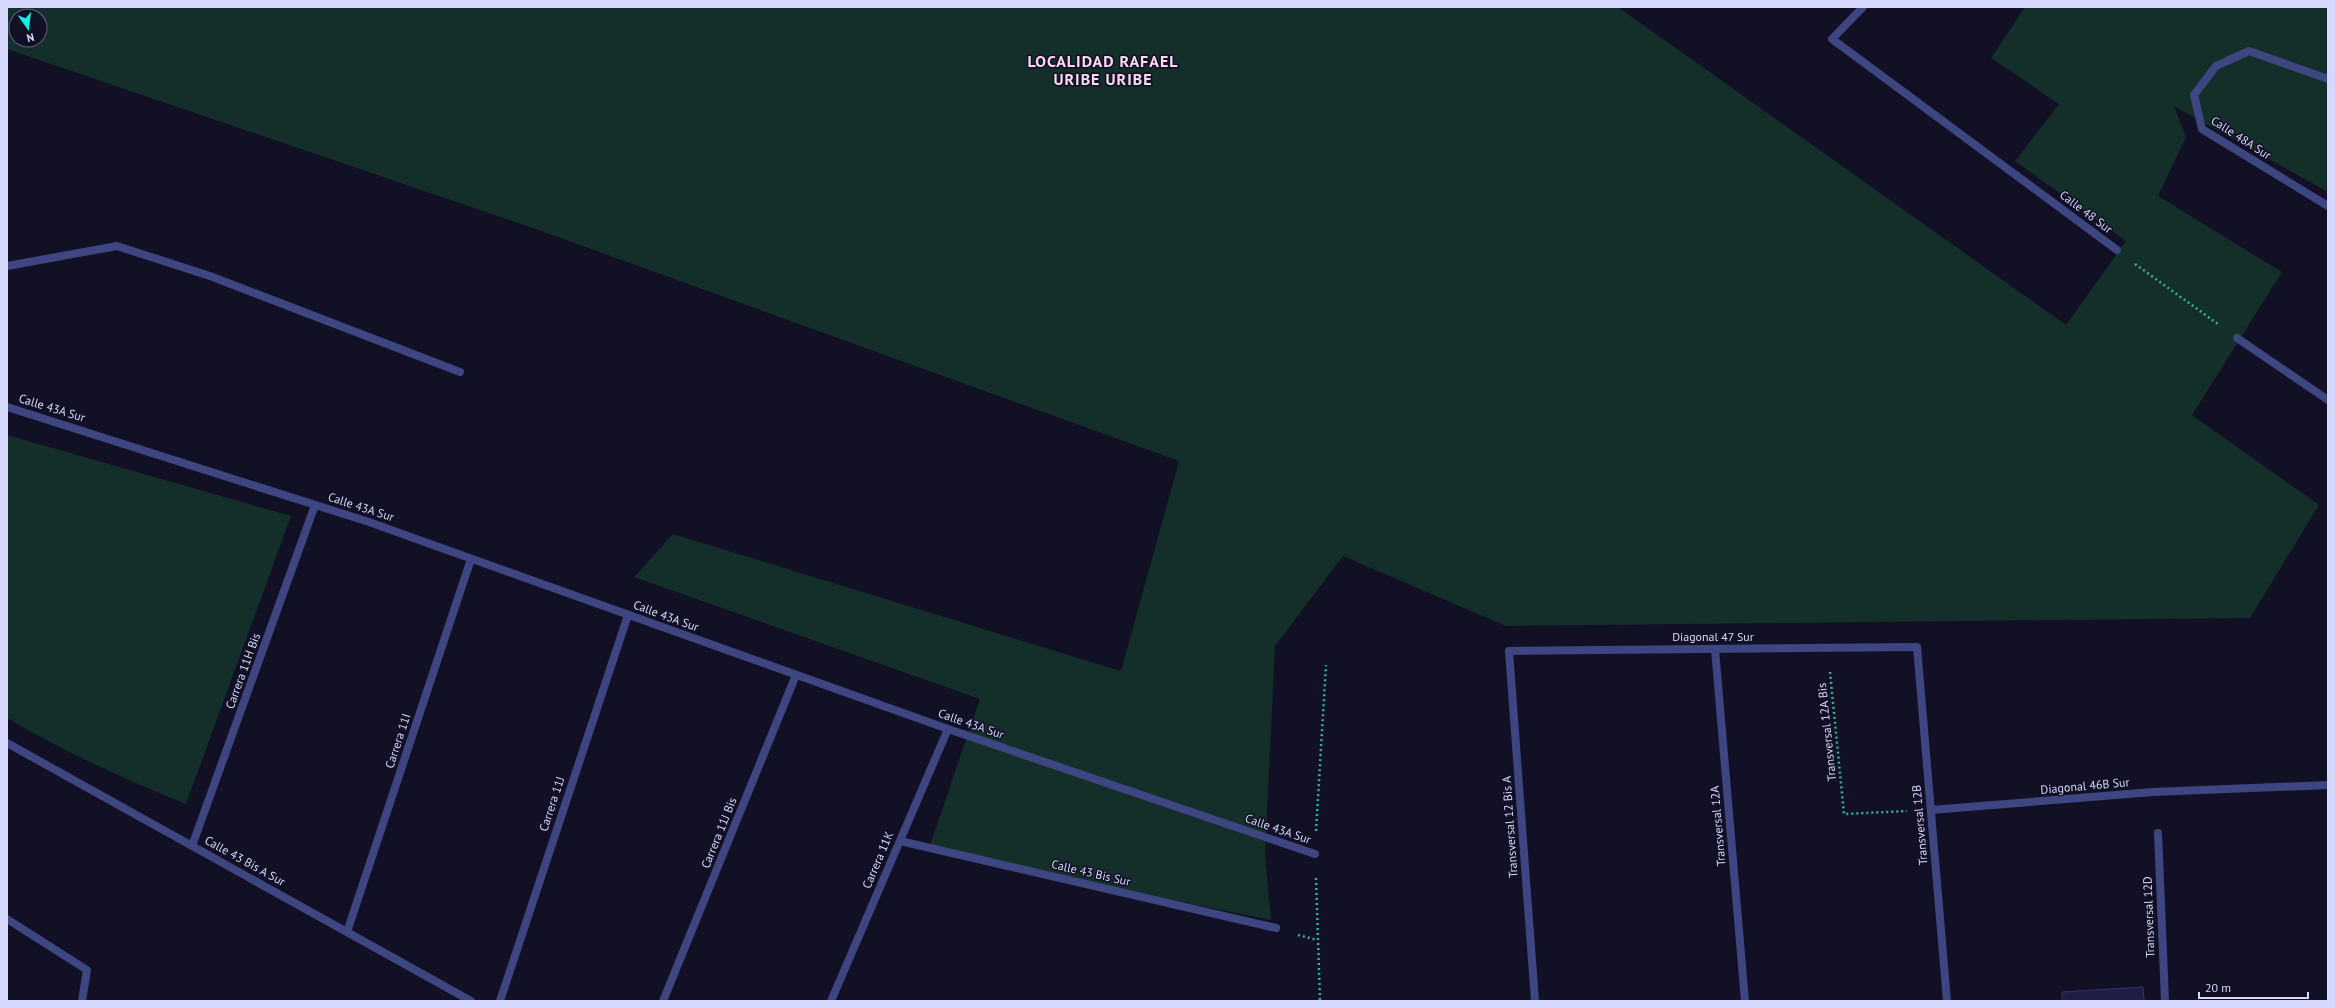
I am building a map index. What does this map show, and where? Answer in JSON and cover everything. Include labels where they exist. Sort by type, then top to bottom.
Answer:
[{"type":"street","name":"Calle 48 Sur","points":[[1863,7],[1832,39],[2117,250]]},
{"type":"street","name":"Calle 48A Sur","points":[[2328,79],[2249,50],[2216,66],[2194,95],[2202,129],[2328,206]]},
{"type":"street","points":[[7,266],[117,246],[210,276],[460,372]]},
{"type":"street","points":[[2237,338],[2328,400]]},
{"type":"street","name":"Calle 43A Sur","points":[[7,407],[315,505],[948,729],[1315,854]]},
{"type":"street","name":"Carrera 11H Bis","points":[[192,846],[315,505]]},
{"type":"street","name":"Carrera 11I","points":[[347,932],[471,559]]},
{"type":"street","name":"Carrera 11J","points":[[500,1001],[628,615]]},
{"type":"street","name":"Diagonal 47 Sur","points":[[1509,651],[1917,647]]},
{"type":"street","name":"Transversal 12B","points":[[1917,647],[1947,1001]]},
{"type":"street","name":"Transversal 12A","points":[[1715,649],[1745,1001]]},
{"type":"street","name":"Transversal 12 Bis A","points":[[1509,651],[1535,1001]]},
{"type":"street","name":"Carrera 11J Bis","points":[[664,1001],[796,674]]},
{"type":"street","name":"Carrera 11K","points":[[831,1001],[948,729]]},
{"type":"street","name":"Calle 43 Bis A Sur","points":[[7,743],[471,1001]]},
{"type":"street","name":"Diagonal 46B Sur","points":[[1931,810],[2153,792],[2328,785]]},
{"type":"street","name":"Transversal 12D","points":[[2158,833],[2165,1001]]},
{"type":"street","name":"Calle 43 Bis Sur","points":[[900,841],[1276,928]]},
{"type":"street","points":[[7,919],[87,970],[82,1001]]},
{"type":"path","name":"Calle 48 Sur","points":[[2117,250],[2237,338]]},
{"type":"path","name":"Transversal 12A Bis","points":[[1828,648],[1844,814],[1931,810]]},
{"type":"green space","points":[[7,7],[1618,7],[2066,325],[2126,241],[2015,161],[2059,104],[1991,58],[2025,7],[2328,7],[2328,192],[2174,106],[2186,137],[2158,196],[2282,272],[2192,415],[2319,505],[2250,618],[1506,626],[1343,556],[1275,646],[1265,854],[1271,920],[928,851],[980,699],[634,577],[673,534],[1121,671],[1179,461],[530,227],[7,49]]},
{"type":"green space","points":[[7,435],[291,516],[186,804],[95,764],[50,742],[7,718]]},
{"type":"building","points":[[2143,987],[2144,1001],[2062,1001],[2062,992]]},
{"type":"district","name":"LOCALIDAD RAFAEL URIBE URIBE","points":[[1103,70]]}]
